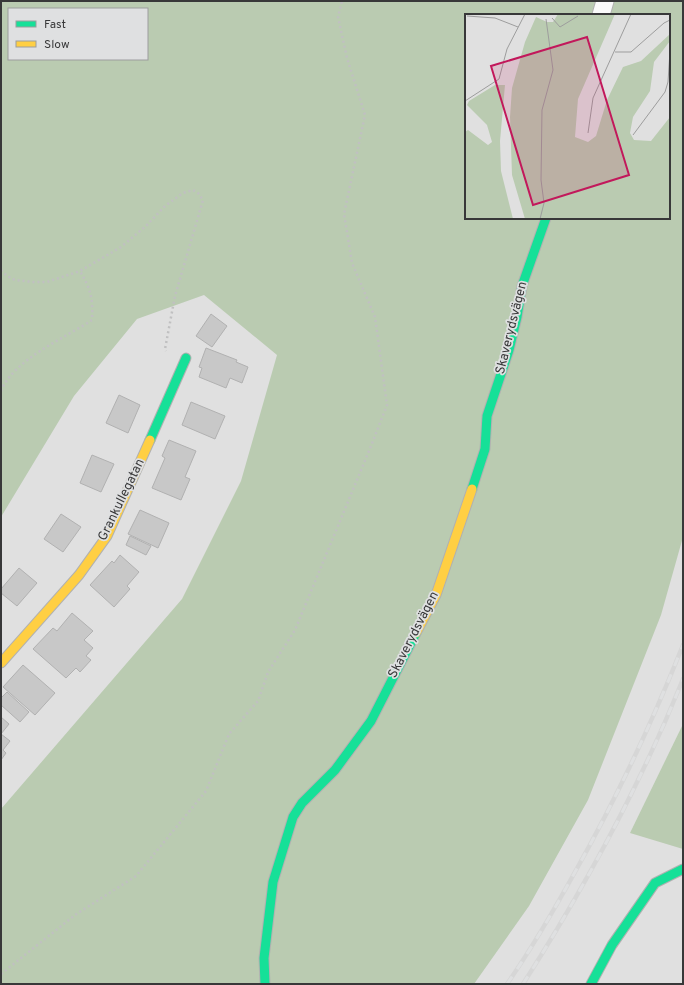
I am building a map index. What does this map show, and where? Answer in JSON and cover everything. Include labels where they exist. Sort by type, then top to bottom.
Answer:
[{"type":"street","points":[[601,14],[605,1]]},
{"type":"street","name":"Skaverydsvägen","points":[[265,984],[264,958],[273,882],[293,817],[302,803],[334,770],[371,721],[436,595],[485,449],[487,416],[509,350],[517,317],[522,286],[546,219]]},
{"type":"street","name":"Grankullegatan","points":[[1,663],[79,575],[107,536],[186,358]]},
{"type":"street","points":[[591,984],[612,945],[655,883],[683,869]]},
{"type":"path","points":[[1,974],[75,915],[136,876],[206,791],[229,734],[258,702],[268,672],[295,630],[387,405],[375,317],[352,263],[344,214],[365,115],[347,58],[338,17],[342,1]]},
{"type":"path","points":[[1,270],[7,276],[15,280],[34,282],[47,282],[80,271],[121,247],[146,226],[165,206],[183,192],[193,190],[198,193],[203,200],[175,296],[165,349],[166,355]]},
{"type":"path","points":[[1,391],[3,385],[20,364],[92,320],[93,302],[89,287],[80,271]]},
{"type":"green space","points":[[1,1],[683,1],[683,537],[661,615],[588,800],[529,906],[474,984],[1,984],[1,809],[182,599],[241,481],[277,355],[204,295],[137,319],[74,396],[1,517]]},
{"type":"green space","points":[[683,724],[683,849],[630,833]]},
{"type":"building","points":[[211,314],[227,326],[212,347],[196,336]]},
{"type":"building","points":[[206,348],[237,360],[236,362],[248,367],[242,383],[230,378],[226,388],[199,377],[202,368],[199,367]]},
{"type":"building","points":[[119,395],[140,405],[128,433],[106,423]]},
{"type":"building","points":[[191,402],[225,416],[215,439],[182,425]]},
{"type":"building","points":[[169,440],[196,451],[185,477],[190,479],[181,500],[152,488],[165,458],[162,456]]},
{"type":"building","points":[[92,455],[114,464],[101,492],[80,483]]},
{"type":"building","points":[[140,510],[169,523],[158,548],[128,534]]},
{"type":"building","points":[[61,514],[81,527],[63,552],[44,539]]},
{"type":"building","points":[[130,536],[151,546],[146,555],[126,545]]},
{"type":"building","points":[[120,555],[139,572],[127,586],[130,589],[114,607],[90,585],[112,561],[114,563]]},
{"type":"building","points":[[19,568],[37,583],[17,606],[1,593],[1,589]]},
{"type":"building","points":[[72,613],[93,631],[84,640],[93,648],[86,656],[91,660],[80,672],[76,668],[66,678],[33,649],[53,628],[57,631]]},
{"type":"building","points":[[23,665],[55,693],[35,715],[3,687]]},
{"type":"building","points":[[7,692],[29,712],[20,722],[1,705],[1,698]]},
{"type":"building","points":[[1,717],[9,724],[1,734]]},
{"type":"building","points":[[1,734],[10,741],[3,750],[6,753],[1,760]]},
{"type":"railway","points":[[507,984],[551,915],[605,817],[646,732],[683,645]]},
{"type":"railway","points":[[523,984],[590,873],[630,797],[649,758],[683,679]]},
{"type":"traffic: fast","points":[[472,489],[485,449],[487,416],[509,350],[517,317],[522,286],[546,219]]},
{"type":"traffic: fast","points":[[150,440],[186,358]]},
{"type":"traffic: fast","points":[[265,984],[264,958],[273,882],[293,817],[302,803],[335,770],[371,721],[416,633]]},
{"type":"traffic: fast","points":[[591,984],[612,945],[655,883],[683,869]]},
{"type":"traffic: slow","points":[[1,663],[79,575],[107,536],[150,440]]},
{"type":"traffic: slow","points":[[416,633],[436,595],[472,489]]}]
